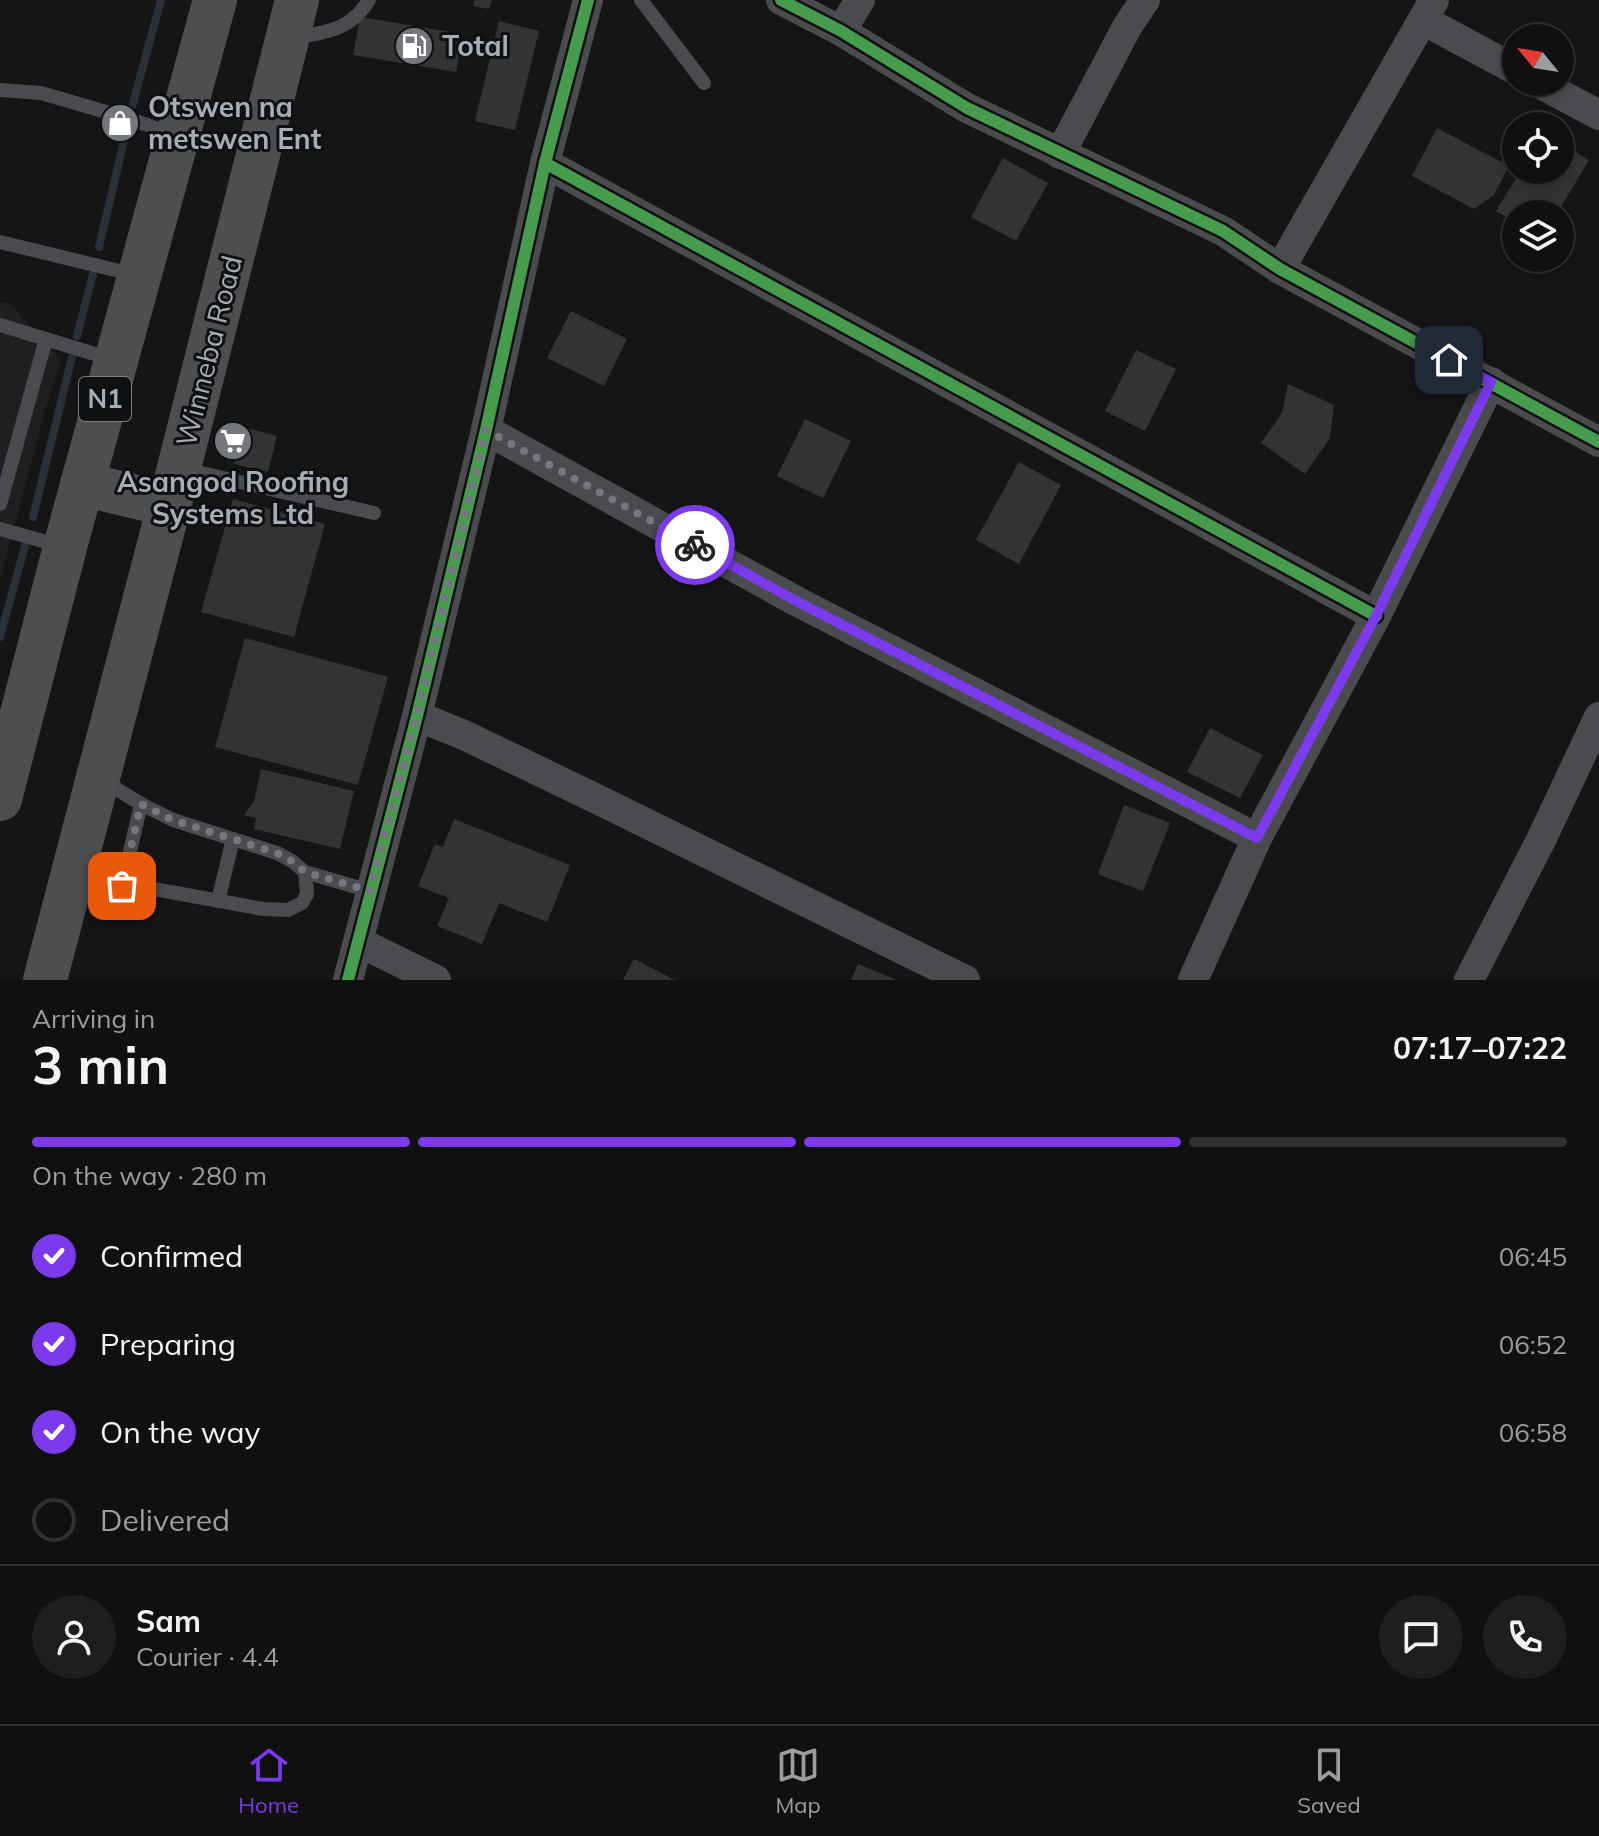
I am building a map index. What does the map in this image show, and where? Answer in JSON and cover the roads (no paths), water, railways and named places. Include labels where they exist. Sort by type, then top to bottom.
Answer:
[{"type":"highway","name":"N1","points":[[0,799],[65,547],[215,0]]},
{"type":"highway","name":"Winneba Road","points":[[45,980],[293,20]]},
{"type":"highway","points":[[82,484],[174,486]]},
{"type":"street","points":[[348,980],[417,716],[486,430],[545,163],[588,0]]},
{"type":"street","points":[[781,0],[841,31],[967,108],[1223,231],[1280,269],[1599,442]]},
{"type":"street","points":[[841,31],[860,0]]},
{"type":"street","points":[[1060,154],[1127,27],[1145,0]]},
{"type":"street","points":[[1280,269],[1429,10],[1502,60]]},
{"type":"street","points":[[1563,96],[1599,115]]},
{"type":"street","points":[[545,163],[1376,616]]},
{"type":"street","points":[[1193,980],[1257,838],[1376,616],[1491,382]]},
{"type":"street","points":[[486,430],[796,601],[1257,838]]},
{"type":"street","points":[[417,716],[464,735],[965,980]]},
{"type":"street","points":[[1469,980],[1541,840],[1599,717]]},
{"type":"street","points":[[359,942],[436,980]]},
{"type":"lane","points":[[293,20],[344,27],[358,16],[369,0]]},
{"type":"lane","points":[[641,0],[704,83]]},
{"type":"lane","points":[[0,90],[41,93],[178,136]]},
{"type":"lane","points":[[0,242],[139,276]]},
{"type":"lane","points":[[0,325],[116,361]]},
{"type":"lane","points":[[0,504],[46,339]]},
{"type":"lane","points":[[174,486],[374,513]]},
{"type":"lane","points":[[0,529],[65,547]]},
{"type":"lane","points":[[98,778],[173,820],[277,853],[305,872],[370,891]]},
{"type":"lane","points":[[122,886],[141,804]]},
{"type":"lane","points":[[218,901],[233,839]]},
{"type":"lane","points":[[68,893],[122,886],[263,909],[288,910],[302,903],[307,894],[305,872]]},
{"type":"waterway","points":[[132,107],[161,0]]},
{"type":"waterway","points":[[99,247],[127,128]]},
{"type":"waterway","points":[[77,336],[93,274]]},
{"type":"waterway","points":[[33,517],[72,357]]},
{"type":"waterway","points":[[0,637],[25,546]]},
{"type":"place","name":"Total","points":[[414,46]]},
{"type":"place","name":"Otswen na metswen Ent","points":[[120,123]]},
{"type":"place","name":"Asangod Roofing Systems Ltd","points":[[233,441]]}]
